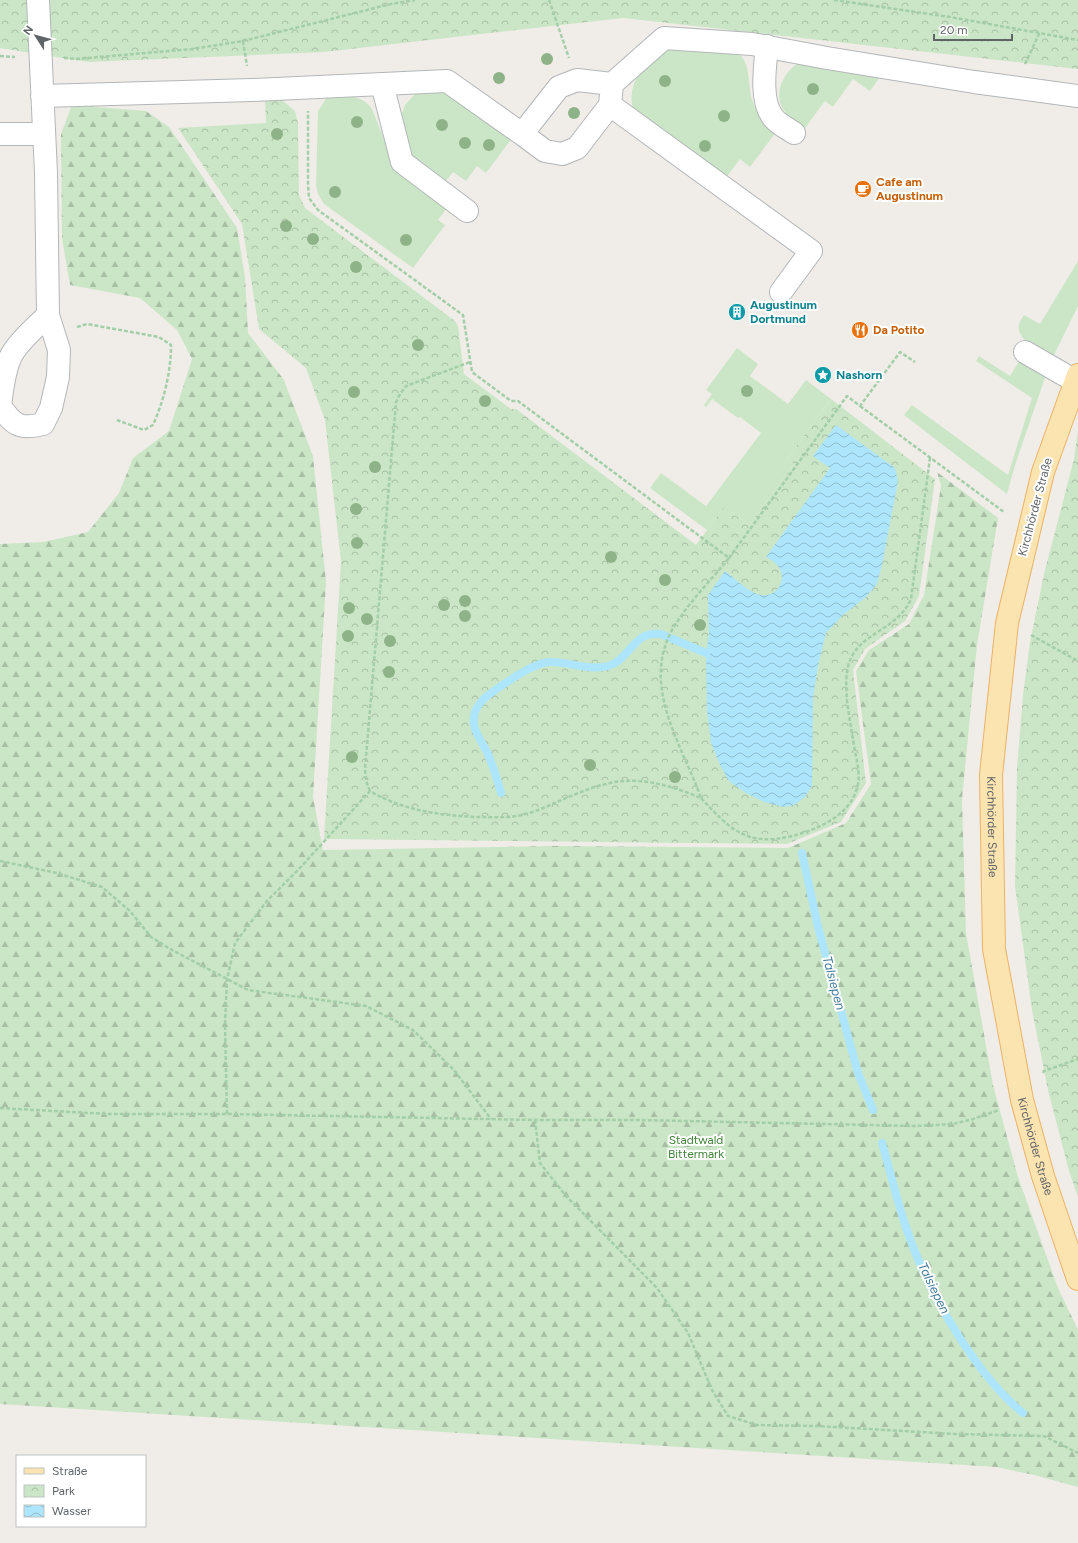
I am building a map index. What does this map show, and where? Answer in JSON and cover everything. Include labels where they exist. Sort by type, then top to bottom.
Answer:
[{"type":"main road","name":"Kirchhörder Straße","points":[[1076,378],[1043,472],[1007,623],[991,775],[994,949],[1022,1100],[1043,1176],[1078,1279]]},
{"type":"lane","points":[[38,0],[51,325]]},
{"type":"lane","points":[[42,96],[252,90],[447,81],[546,150],[562,154],[576,148],[611,95],[664,38],[767,46],[852,62],[1014,88],[1078,96]]},
{"type":"lane","points":[[767,46],[764,79],[766,105],[772,117],[794,133]]},
{"type":"lane","points":[[522,134],[559,87],[577,80],[611,95],[811,251],[781,292]]},
{"type":"lane","points":[[382,84],[402,162],[467,212]]},
{"type":"lane","points":[[0,134],[44,134]]},
{"type":"lane","points":[[1025,352],[1076,378]]},
{"type":"path","points":[[0,56],[76,59],[192,49],[243,41],[391,4],[415,0]]},
{"type":"path","points":[[548,0],[577,80]]},
{"type":"path","points":[[834,0],[1040,32],[1078,40]]},
{"type":"path","points":[[1014,88],[1040,32]]},
{"type":"path","points":[[308,87],[308,186],[310,198],[318,210],[463,315],[472,372],[511,401],[518,401],[729,558]]},
{"type":"path","points":[[51,325],[87,324],[159,337],[171,345],[165,392],[153,425],[144,430],[117,420]]},
{"type":"path","points":[[860,406],[900,352],[915,362]]},
{"type":"path","points":[[470,362],[406,386],[396,402],[365,769],[366,781],[370,791],[383,799],[422,811],[451,815],[491,817],[518,816],[606,783],[623,781],[650,783],[671,787],[700,798]]},
{"type":"path","points":[[930,458],[911,599],[907,607],[896,620],[869,638],[859,647],[851,658],[848,670],[847,692],[849,715],[858,772],[858,784],[854,796],[847,807],[836,817],[822,826],[802,833],[772,840],[758,840],[737,832],[700,798],[665,706],[660,676],[661,662],[667,642],[676,623],[729,558],[847,396],[1004,512]]},
{"type":"path","points":[[1025,632],[1078,661]]},
{"type":"path","points":[[227,1114],[225,1024],[227,980],[235,943],[267,901],[326,840],[370,791]]},
{"type":"path","points":[[0,861],[57,873],[102,887],[130,911],[151,937],[227,980],[248,990],[366,1006],[413,1030],[454,1070],[491,1119]]},
{"type":"path","points":[[0,1108],[108,1114],[227,1114],[535,1120],[647,1120],[915,1126],[953,1124],[973,1119],[1022,1100],[1044,1071],[1078,1059]]},
{"type":"path","points":[[535,1120],[540,1163],[566,1196],[657,1288],[688,1333],[712,1390],[728,1416],[757,1425],[816,1426],[955,1434],[1044,1436],[1078,1453]]},
{"type":"green space","points":[[0,0],[1078,0],[1078,69],[623,18],[324,52],[88,62],[0,48]]},
{"type":"green space","points":[[672,46],[736,51],[745,61],[754,105],[762,118],[776,132],[750,167],[740,159],[725,179],[635,114],[632,106],[632,97],[635,82],[639,74],[656,55]]},
{"type":"green space","points":[[806,61],[883,73],[870,91],[853,79],[833,107],[825,101],[805,128],[786,113],[780,102],[779,91],[788,72],[795,66]]},
{"type":"green space","points":[[433,90],[450,93],[512,138],[486,173],[477,166],[466,181],[453,172],[446,181],[408,153],[401,116],[405,105],[416,93]]},
{"type":"green space","points":[[334,95],[360,99],[368,104],[372,109],[397,172],[446,209],[438,220],[445,225],[413,268],[324,204],[318,194],[316,185],[318,111],[326,99]]},
{"type":"green space","points":[[265,99],[282,100],[295,111],[298,123],[299,195],[305,208],[455,321],[458,326],[464,374],[511,409],[516,409],[696,545],[724,507],[749,525],[794,464],[787,459],[831,399],[935,479],[919,596],[905,621],[865,649],[853,670],[866,783],[841,822],[787,844],[324,839],[341,561],[325,420],[306,368],[259,329],[242,224],[178,128],[266,123]]},
{"type":"green space","name":"Stadtwald Bittermark","points":[[72,105],[146,111],[169,127],[237,228],[245,277],[248,333],[284,380],[313,456],[326,582],[313,797],[323,850],[557,846],[788,848],[846,823],[871,784],[856,671],[869,650],[909,624],[924,595],[941,486],[937,472],[998,518],[977,645],[962,799],[966,933],[993,1085],[1018,1177],[1058,1288],[1078,1330],[1078,1487],[1034,1475],[996,1467],[0,1404],[0,544],[43,542],[88,532],[119,493],[133,458],[169,431],[192,359],[177,330],[140,298],[70,285],[62,238],[61,134]]},
{"type":"green space","points":[[1078,261],[1078,306],[1054,355],[1036,348],[1025,340],[1021,336],[1019,324],[1024,315],[1040,324]]},
{"type":"green space","points":[[737,348],[758,364],[750,376],[788,404],[806,380],[831,399],[787,459],[794,464],[749,525],[724,507],[707,530],[650,488],[661,473],[706,506],[761,433],[712,399],[706,407],[704,405],[712,394],[706,390]]},
{"type":"green space","points":[[979,356],[1010,376],[1020,360],[1046,375],[1015,465],[1007,494],[904,415],[912,405],[1008,475],[1032,398],[976,361]]},
{"type":"green space","points":[[1078,429],[1078,1197],[1069,1171],[1048,1090],[1032,1010],[1015,886],[1017,769],[1023,695],[1030,642],[1044,574],[1074,459]]},
{"type":"water","points":[[836,425],[895,468],[898,481],[877,584],[866,597],[843,615],[826,633],[818,666],[813,697],[812,786],[805,797],[794,805],[784,807],[764,802],[746,793],[729,781],[720,765],[711,743],[707,711],[706,653],[709,634],[708,595],[725,571],[752,592],[757,594],[767,595],[776,591],[781,582],[781,571],[775,563],[766,557],[830,468],[813,456]]},
{"type":"waterway","points":[[501,793],[491,762],[474,725],[476,711],[479,705],[489,694],[529,669],[546,662],[558,662],[587,667],[608,666],[622,658],[644,636],[652,634],[661,634],[706,653]]},
{"type":"waterway","name":"Talsiepen","points":[[802,853],[818,927],[858,1073],[873,1110]]},
{"type":"waterway","name":"Talsiepen","points":[[882,1143],[905,1225],[918,1258],[941,1307],[956,1332],[988,1377],[1005,1397],[1023,1413]]},
{"type":"place","name":"Cafe am Augustinum","points":[[863,189]]},
{"type":"place","name":"Augustinum Dortmund","points":[[737,312]]},
{"type":"place","name":"Da Potito","points":[[860,330]]},
{"type":"place","name":"Nashorn","points":[[823,375]]}]
